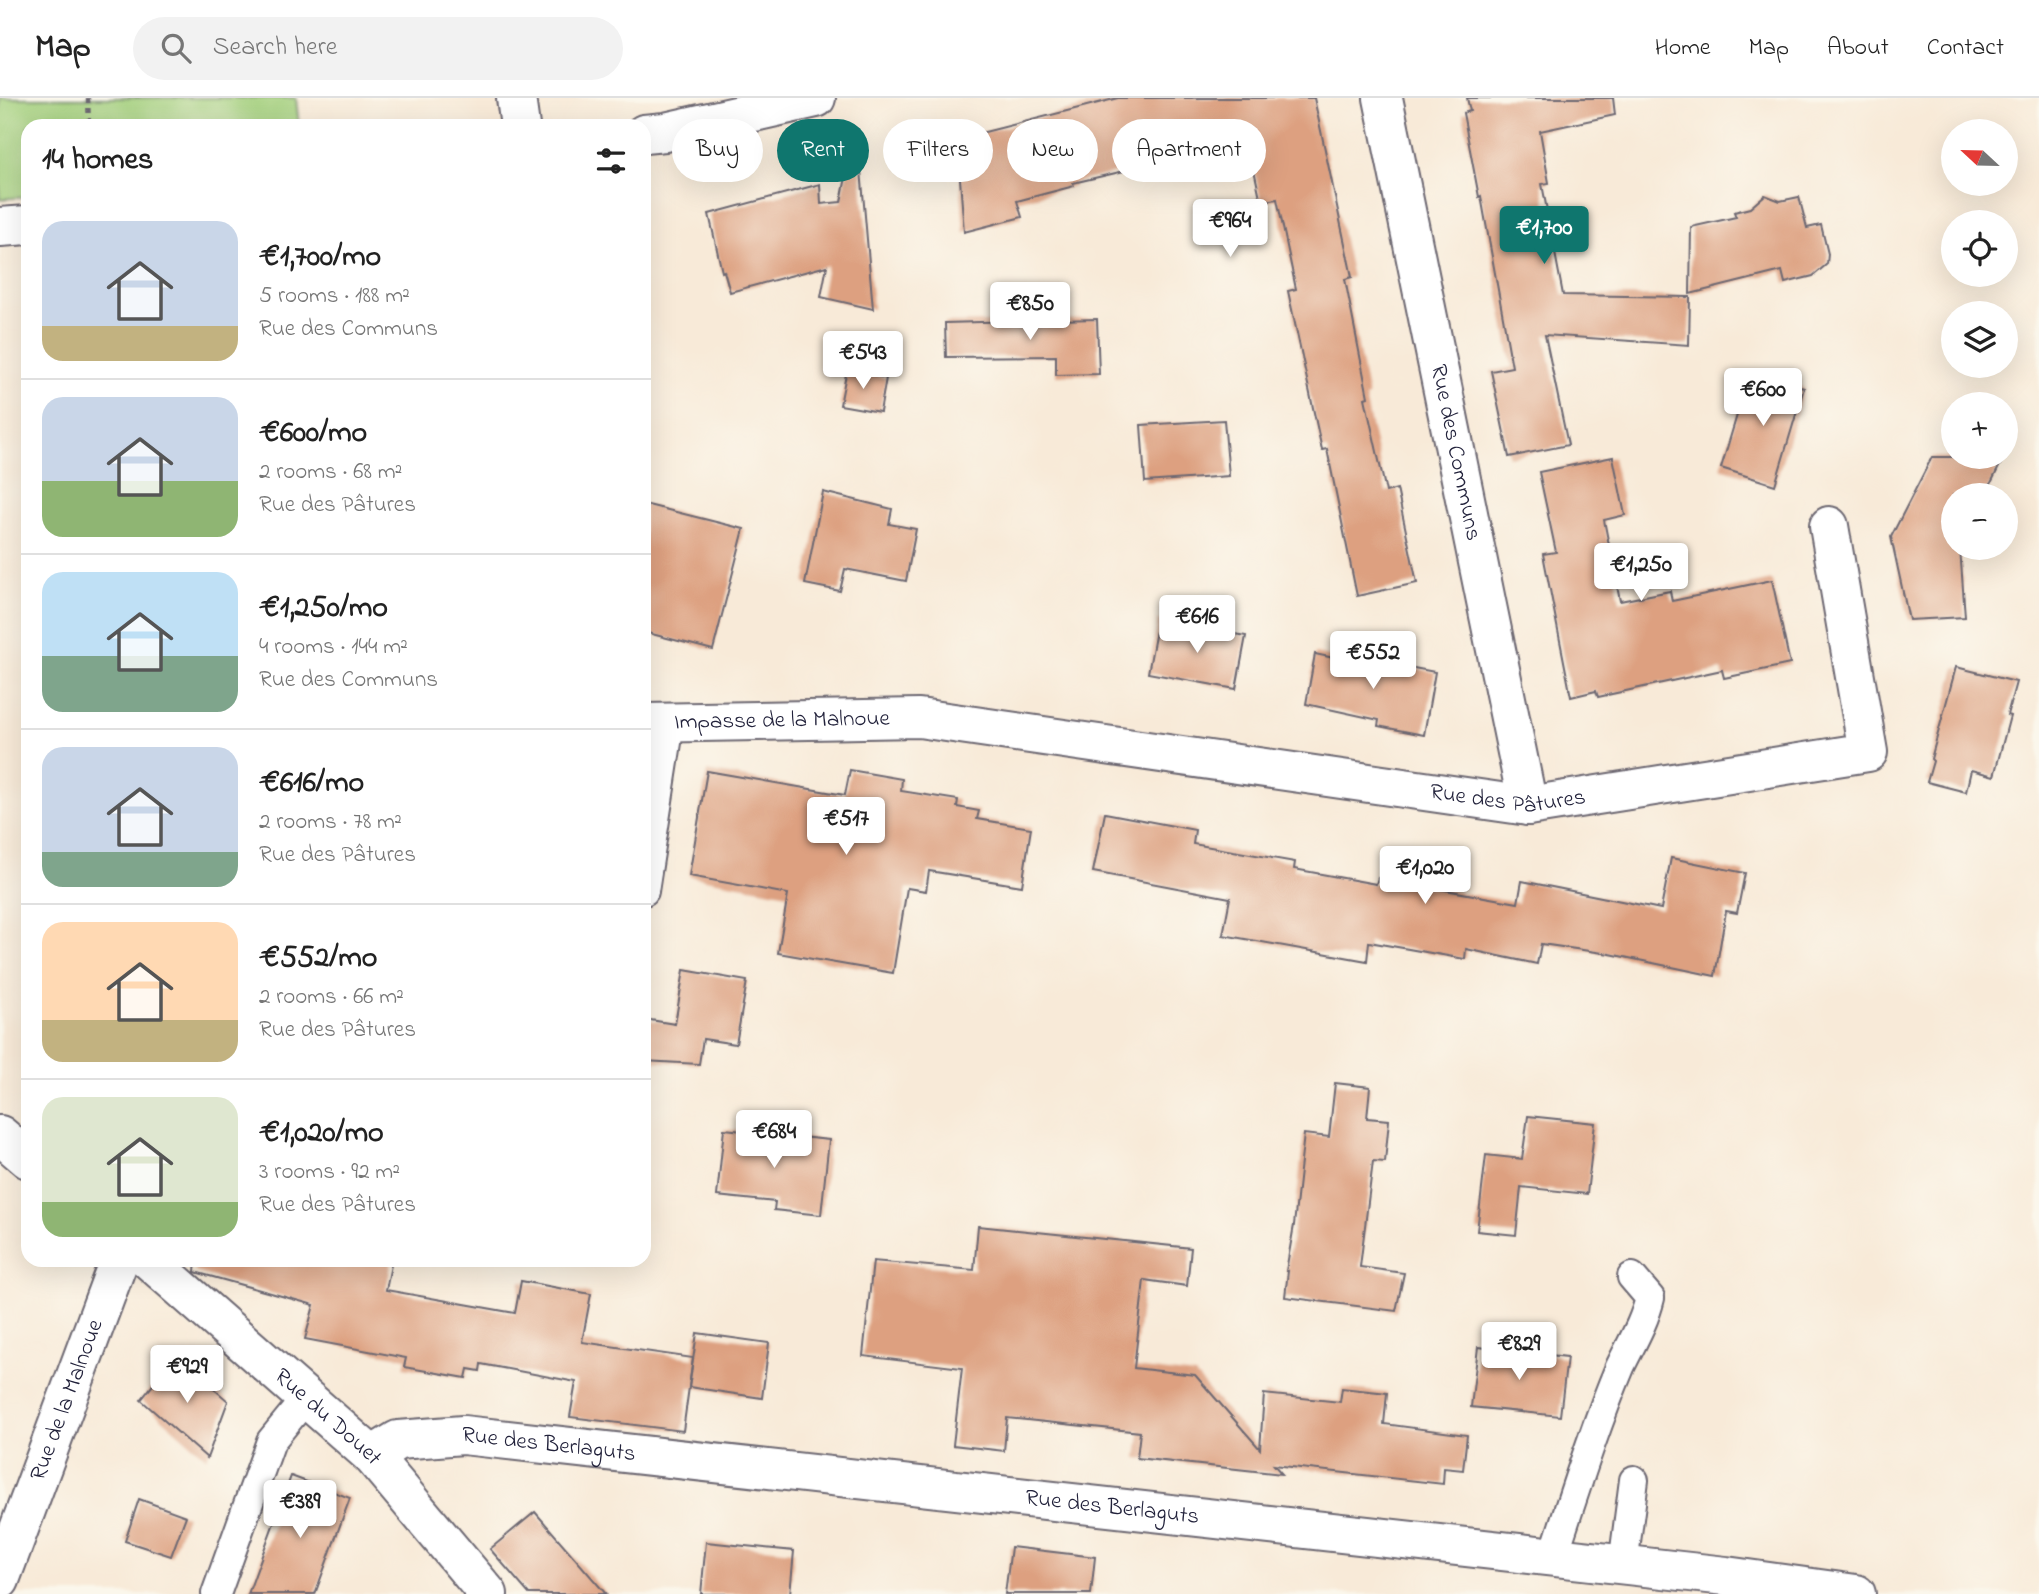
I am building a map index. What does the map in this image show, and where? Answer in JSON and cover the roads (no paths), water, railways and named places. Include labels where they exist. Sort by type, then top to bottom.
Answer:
[{"type":"street","points":[[516,98],[519,119]]},
{"type":"street","points":[[651,133],[816,98]]},
{"type":"street","name":"Rue des Communs","points":[[1384,98],[1528,806]]},
{"type":"street","points":[[0,227],[21,226]]},
{"type":"street","name":"Rue des Pâtures","points":[[919,718],[1528,806],[1868,752],[1829,526]]},
{"type":"street","name":"Impasse de la Malnoue","points":[[657,723],[919,718]]},
{"type":"street","points":[[0,1135],[21,1152]]},
{"type":"street","name":"Rue de la Malnoue","points":[[0,1580],[116,1267]]},
{"type":"street","name":"Rue du Douet","points":[[157,1267],[372,1456],[488,1594]]},
{"type":"street","name":"Rue des Berlaguts","points":[[372,1456],[398,1440],[464,1435],[1553,1557],[1856,1594]]},
{"type":"lane","points":[[651,801],[657,723]]},
{"type":"lane","points":[[1553,1557],[1620,1367],[1644,1321],[1650,1298],[1632,1277]]},
{"type":"lane","points":[[216,1594],[271,1441],[306,1398]]},
{"type":"lane","points":[[1623,1565],[1634,1479]]}]
